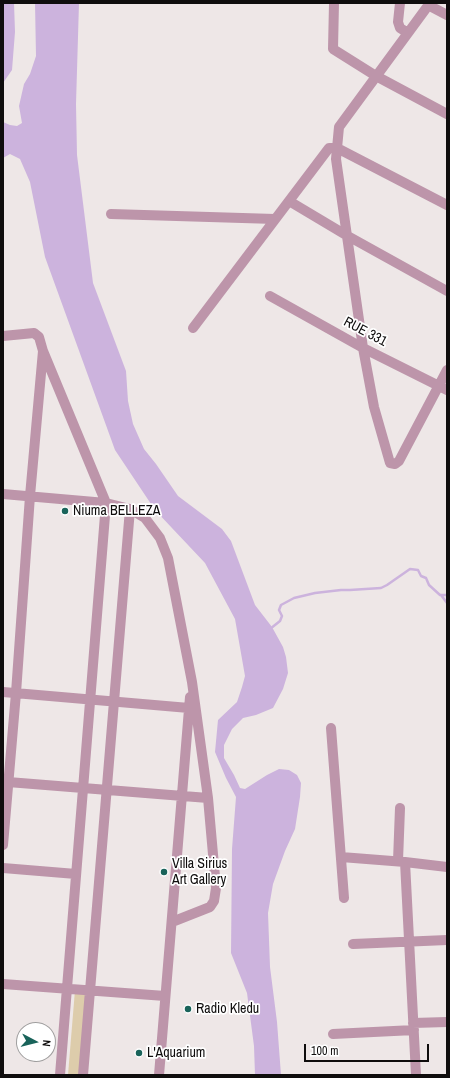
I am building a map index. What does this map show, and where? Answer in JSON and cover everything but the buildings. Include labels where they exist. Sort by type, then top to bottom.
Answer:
[{"type":"street","points":[[334,3],[333,49],[376,76],[447,114]]},
{"type":"street","points":[[400,3],[398,22],[400,28],[408,33]]},
{"type":"street","points":[[447,16],[429,4],[339,127],[336,159],[363,348],[374,407],[390,463],[395,464],[399,461],[443,387],[447,370]]},
{"type":"street","points":[[193,328],[329,148],[337,148],[447,205]]},
{"type":"street","points":[[289,201],[346,235],[447,291]]},
{"type":"street","points":[[111,214],[275,219]]},
{"type":"street","name":"RUE 331","points":[[270,296],[363,348],[443,387]]},
{"type":"street","points":[[3,336],[34,333],[39,338],[106,503],[60,1075]]},
{"type":"street","points":[[3,845],[16,693],[30,496],[43,351]]},
{"type":"street","points":[[3,494],[106,503],[130,509],[145,518],[160,538],[168,558],[191,677],[208,798],[216,888],[214,901],[210,907],[172,922]]},
{"type":"street","points":[[83,1075],[130,509]]},
{"type":"street","points":[[159,1075],[191,677]]},
{"type":"street","points":[[3,692],[189,708]]},
{"type":"street","points":[[331,728],[344,898]]},
{"type":"street","points":[[8,782],[208,798]]},
{"type":"street","points":[[400,808],[401,861],[409,941],[416,1075]]},
{"type":"street","points":[[341,857],[447,866]]},
{"type":"street","points":[[3,868],[76,874]]},
{"type":"street","points":[[353,944],[447,940]]},
{"type":"street","points":[[3,984],[165,996]]},
{"type":"street","points":[[333,1034],[413,1027],[447,1022]]},
{"type":"shaded area","points":[[3,3],[14,3],[15,32],[12,70],[3,83]]},
{"type":"shaded area","points":[[35,3],[79,3],[76,104],[77,155],[93,283],[126,371],[128,401],[133,424],[144,449],[178,496],[222,529],[231,541],[255,605],[272,627],[283,647],[286,657],[288,673],[283,689],[273,708],[256,715],[243,718],[232,729],[224,745],[224,758],[240,788],[245,789],[279,769],[289,770],[297,775],[301,783],[295,829],[273,884],[268,913],[270,967],[277,1022],[281,1075],[255,1075],[254,1046],[247,993],[231,953],[232,849],[236,797],[215,752],[218,720],[237,702],[245,676],[235,619],[205,563],[155,510],[115,450],[45,257],[30,182],[20,159],[10,154],[3,158],[3,122],[17,126],[22,123],[19,106],[24,84],[30,74],[36,56]]},
{"type":"shaded area","points":[[75,990],[86,990],[79,1075],[68,1075]]},
{"type":"waterway","points":[[270,629],[280,621],[282,616],[279,610],[281,605],[294,598],[315,593],[341,590],[381,588],[410,569],[418,570],[421,576],[426,578],[429,585],[440,595],[447,595]]},
{"type":"waterway","points":[[441,595],[447,603]]},
{"type":"place","name":"Niuma BELLEZA","points":[[65,511]]},
{"type":"place","name":"Villa Sirius Art Gallery","points":[[164,872]]},
{"type":"place","name":"Radio Kledu","points":[[188,1009]]},
{"type":"place","name":"L'Aquarium","points":[[139,1053]]}]
